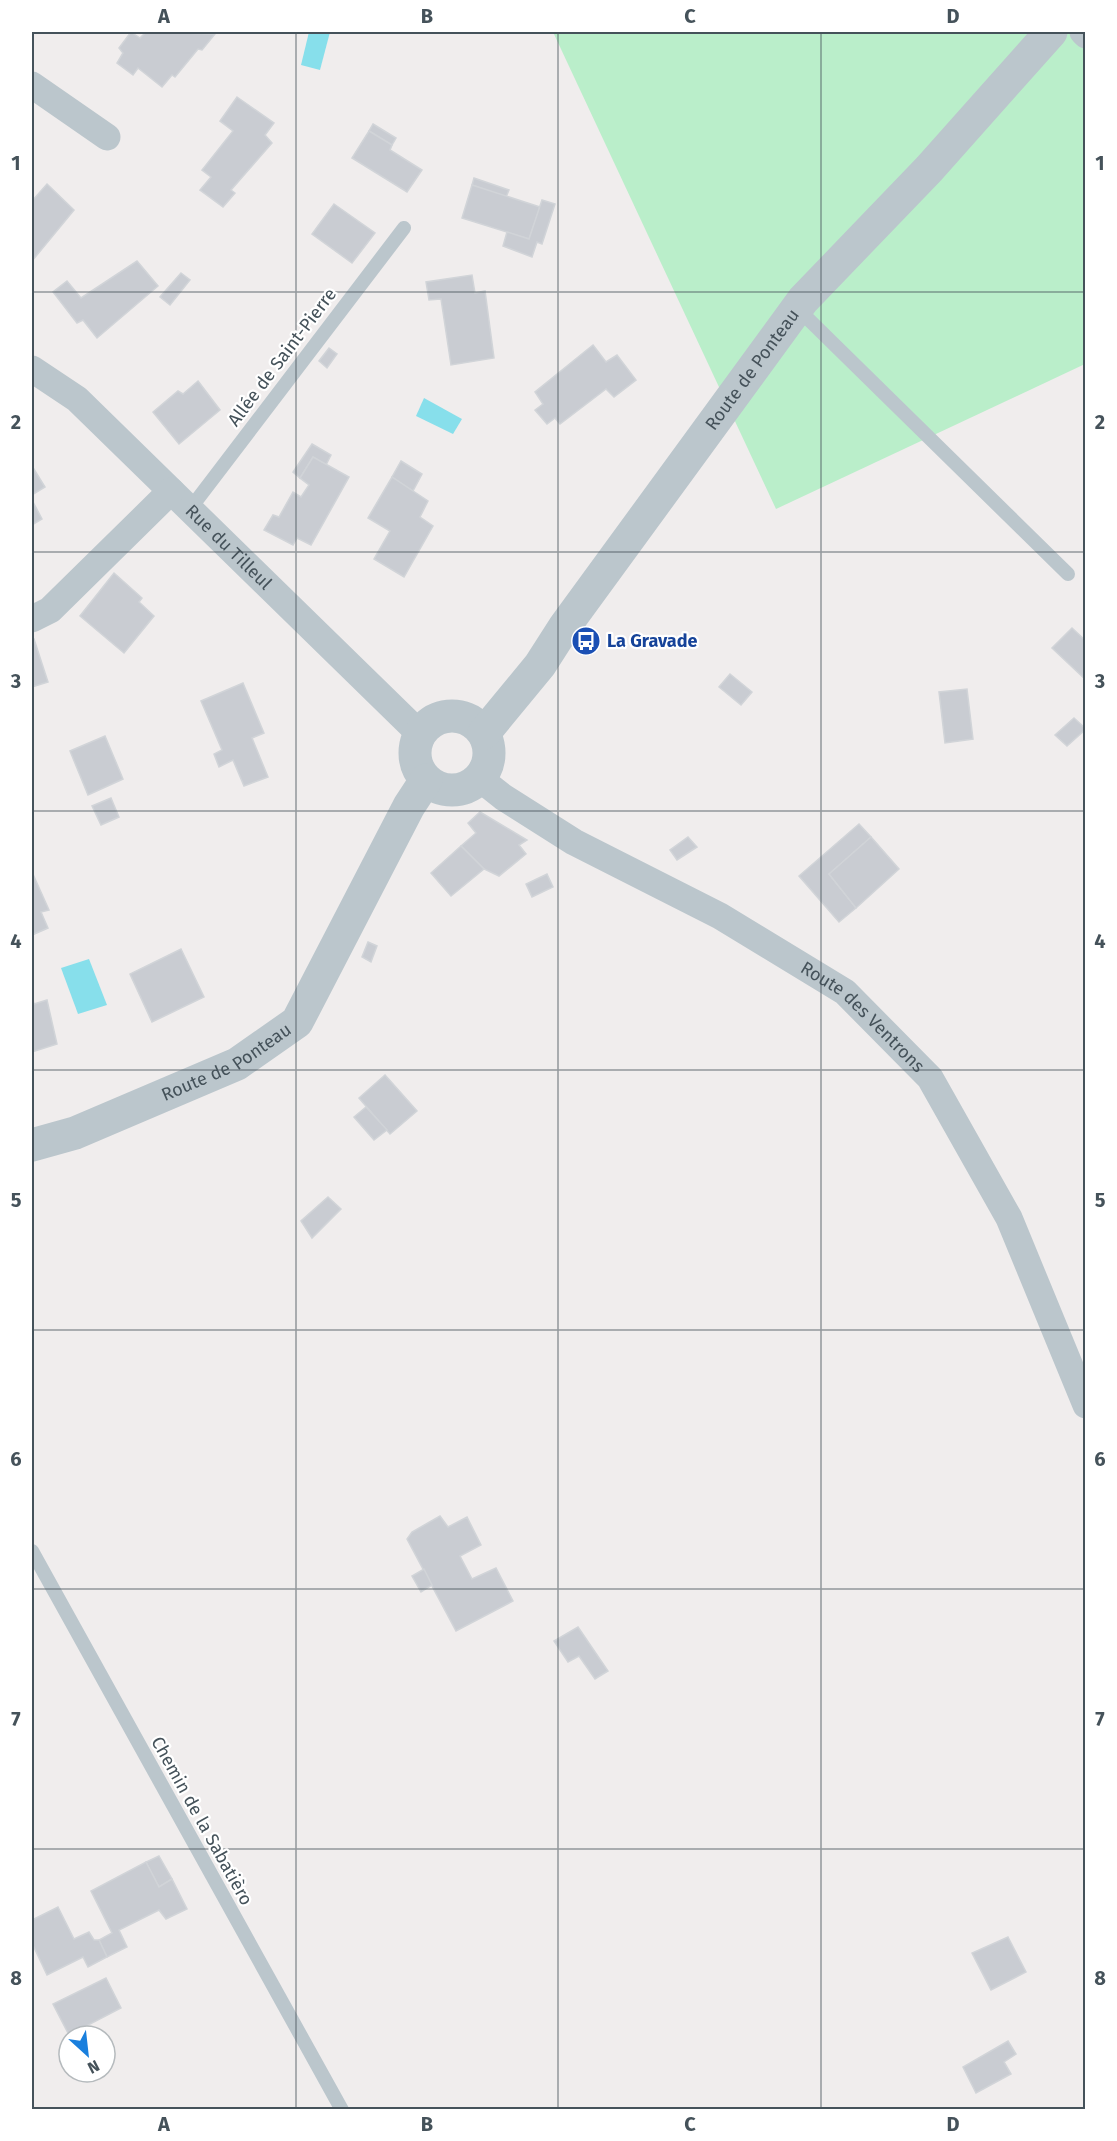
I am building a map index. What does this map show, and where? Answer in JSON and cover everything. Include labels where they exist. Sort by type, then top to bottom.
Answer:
[{"type":"street","name":"Route de Ponteau","points":[[484,733],[540,665],[565,626],[797,308],[929,169],[1050,32]]},
{"type":"street","points":[[1083,32],[1086,35]]},
{"type":"street","points":[[32,85],[107,137]]},
{"type":"street","name":"Rue du Tilleul","points":[[32,369],[77,399],[420,733]]},
{"type":"street","points":[[32,619],[50,610],[181,500]]},
{"type":"street","points":[[449,715],[467,718],[484,733],[489,745],[489,760],[474,784],[458,790],[444,790],[426,780],[416,764],[414,749],[420,733],[433,720],[449,715]]},
{"type":"street","name":"Route des Ventrons","points":[[479,778],[503,797],[574,842],[720,916],[845,992],[930,1078],[1009,1218],[1086,1405]]},
{"type":"street","name":"Route de Ponteau","points":[[32,1145],[75,1133],[237,1064],[297,1022],[408,806],[426,780]]},
{"type":"lane","name":"Allée de Saint-Pierre","points":[[181,500],[404,228]]},
{"type":"lane","points":[[797,308],[1068,574]]},
{"type":"lane","name":"Chemin de la Sabatièro","points":[[32,1551],[342,2109]]},
{"type":"green space","points":[[553,32],[1085,32],[1085,364],[776,509]]},
{"type":"water","points":[[309,32],[330,32],[320,70],[301,65]]},
{"type":"water","points":[[424,398],[462,419],[453,434],[416,416]]},
{"type":"water","points":[[89,959],[107,1005],[78,1014],[61,968]]},
{"type":"building","points":[[131,32],[140,38],[146,32],[215,34],[202,50],[198,49],[175,77],[172,75],[162,87],[138,68],[133,75],[117,63],[123,53],[119,48]]},
{"type":"building","points":[[237,97],[274,123],[265,135],[272,143],[231,190],[235,193],[223,207],[200,190],[211,177],[202,170],[233,131],[220,121]]},
{"type":"building","points":[[373,124],[396,138],[392,145],[369,131]]},
{"type":"building","points":[[369,131],[392,145],[390,150],[422,170],[407,192],[352,158]]},
{"type":"building","points":[[474,178],[509,190],[506,197],[472,185]]},
{"type":"building","points":[[47,184],[74,210],[32,261],[32,201]]},
{"type":"building","points":[[472,185],[540,207],[529,239],[462,218]]},
{"type":"building","points":[[542,200],[555,204],[542,244],[537,242],[532,257],[503,246],[507,232],[529,239]]},
{"type":"building","points":[[334,204],[375,233],[352,263],[312,234]]},
{"type":"building","points":[[137,261],[158,286],[97,338],[83,320],[77,323],[53,292],[67,281],[81,298]]},
{"type":"building","points":[[181,273],[190,280],[170,305],[160,297]]},
{"type":"building","points":[[472,275],[475,293],[485,291],[494,358],[451,365],[441,299],[429,300],[426,282]]},
{"type":"building","points":[[593,345],[606,362],[617,355],[636,380],[614,397],[606,389],[560,424],[555,418],[547,424],[535,410],[543,404],[535,392]]},
{"type":"building","points":[[329,348],[337,354],[327,368],[319,361]]},
{"type":"building","points":[[198,381],[220,410],[179,444],[153,412],[178,391],[183,394]]},
{"type":"building","points":[[312,444],[331,455],[326,465],[313,457],[300,478],[293,472]]},
{"type":"building","points":[[313,457],[349,477],[311,545],[297,538],[293,545],[264,530],[273,515],[279,517],[293,492],[301,497],[309,485],[300,478]]},
{"type":"building","points":[[401,461],[422,474],[413,491],[392,477]]},
{"type":"building","points":[[32,466],[45,487],[32,495]]},
{"type":"building","points":[[392,477],[428,501],[420,517],[433,526],[404,577],[374,559],[390,531],[368,518]]},
{"type":"building","points":[[32,500],[42,519],[32,525]]},
{"type":"building","points":[[114,573],[142,598],[139,602],[154,616],[124,653],[80,616]]},
{"type":"building","points":[[1072,628],[1086,641],[1086,680],[1052,648]]},
{"type":"building","points":[[34,639],[48,682],[32,687],[32,640]]},
{"type":"building","points":[[730,674],[752,692],[741,705],[719,687]]},
{"type":"building","points":[[243,683],[264,733],[252,738],[268,777],[244,786],[233,760],[219,767],[214,754],[222,750],[201,701]]},
{"type":"building","points":[[967,689],[973,739],[945,743],[939,692]]},
{"type":"building","points":[[1074,718],[1086,729],[1067,746],[1055,735]]},
{"type":"building","points":[[105,736],[123,779],[88,795],[70,751]]},
{"type":"building","points":[[111,798],[119,817],[101,825],[92,806]]},
{"type":"building","points":[[480,812],[527,840],[519,845],[526,854],[499,876],[484,869],[461,846],[476,833],[468,823]]},
{"type":"building","points":[[859,824],[871,837],[829,874],[856,908],[839,922],[799,876]]},
{"type":"building","points":[[688,837],[697,847],[677,860],[670,850]]},
{"type":"building","points":[[871,837],[899,869],[856,908],[829,874]]},
{"type":"building","points":[[461,846],[484,869],[451,896],[431,873]]},
{"type":"building","points":[[32,872],[49,910],[41,912],[48,928],[32,935]]},
{"type":"building","points":[[547,874],[553,887],[532,897],[526,884]]},
{"type":"building","points":[[368,942],[377,946],[371,962],[362,957]]},
{"type":"building","points":[[181,949],[204,997],[152,1022],[130,974]]},
{"type":"building","points":[[32,997],[34,1004],[47,1000],[57,1044],[32,1052]]},
{"type":"building","points":[[385,1075],[417,1111],[390,1134],[359,1098]]},
{"type":"building","points":[[366,1107],[387,1130],[374,1140],[354,1117]]},
{"type":"building","points":[[328,1197],[341,1209],[312,1238],[301,1221]]},
{"type":"building","points":[[440,1516],[448,1527],[467,1517],[481,1545],[460,1556],[472,1579],[496,1568],[513,1601],[456,1631],[407,1539],[412,1532]]},
{"type":"building","points":[[424,1569],[432,1585],[421,1592],[412,1576]]},
{"type":"building","points":[[578,1627],[608,1671],[595,1679],[579,1656],[568,1662],[554,1641]]},
{"type":"building","points":[[159,1856],[172,1879],[159,1887],[146,1862]]},
{"type":"building","points":[[146,1862],[159,1887],[172,1879],[187,1909],[166,1919],[159,1910],[119,1930],[127,1947],[107,1957],[99,1940],[112,1933],[91,1891]]},
{"type":"building","points":[[58,1907],[74,1939],[89,1932],[94,1940],[99,1940],[107,1957],[88,1967],[83,1957],[47,1975],[32,1943],[32,1920]]},
{"type":"building","points":[[1008,1937],[1026,1972],[991,1990],[972,1953]]},
{"type":"building","points":[[106,1978],[121,2008],[90,2024],[63,2024],[53,2004]]},
{"type":"building","points":[[1008,2041],[1016,2054],[1004,2062],[1011,2074],[976,2093],[963,2067]]},
{"type":"place","name":"La Gravade","points":[[586,641]]}]
